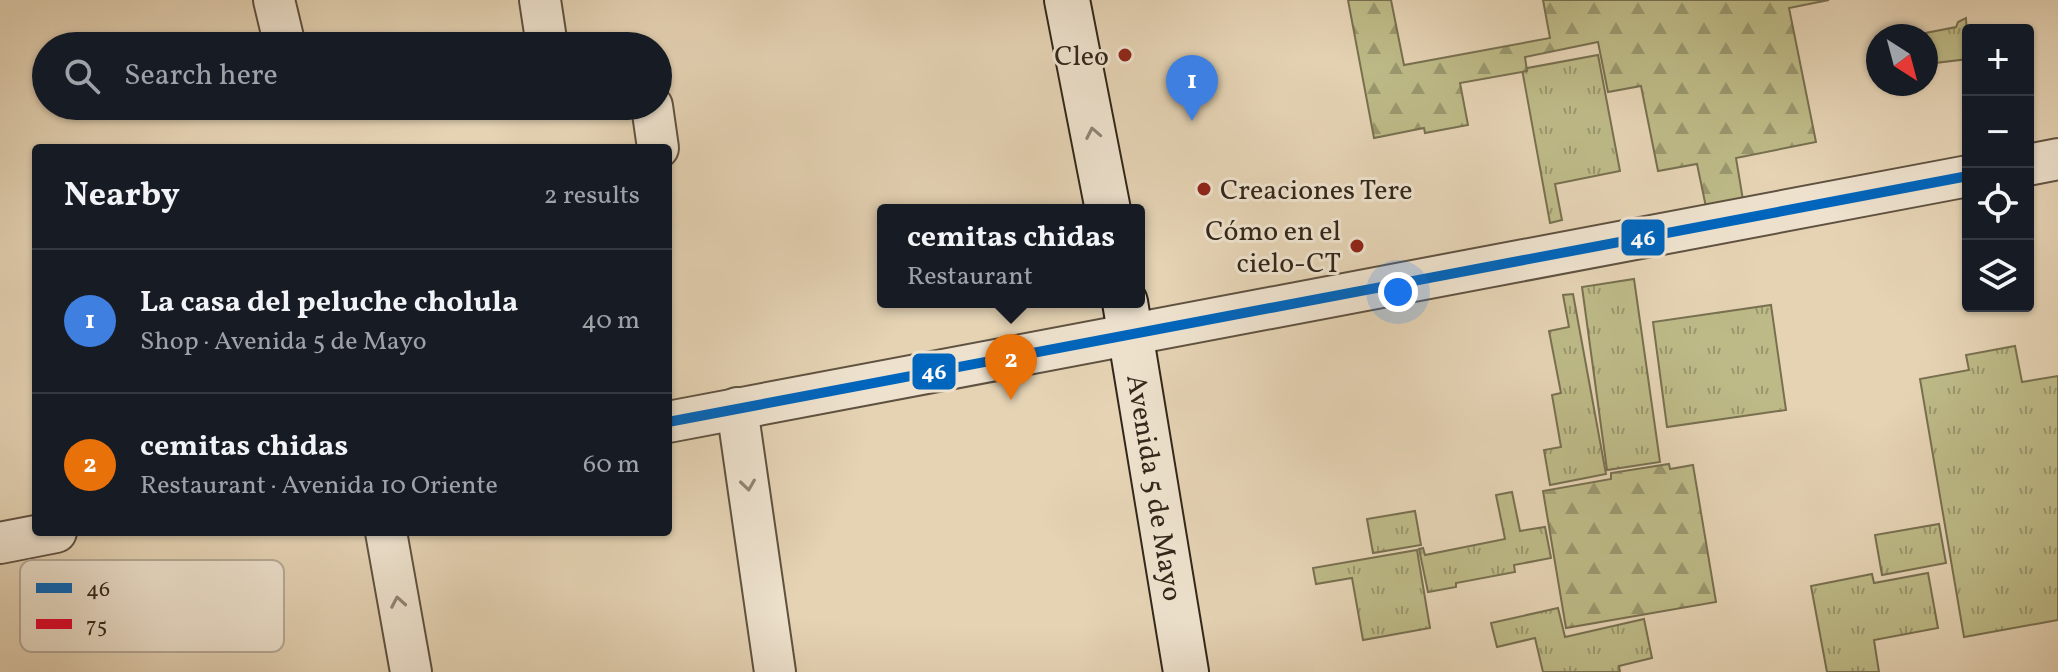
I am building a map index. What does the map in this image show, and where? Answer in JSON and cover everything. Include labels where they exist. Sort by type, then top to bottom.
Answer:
[{"type":"street","points":[[274,0],[282,32]]},
{"type":"street","points":[[540,0],[545,32]]},
{"type":"street","points":[[1067,0],[1107,204]]},
{"type":"street","points":[[654,120],[657,144]]},
{"type":"street","points":[[2034,164],[2058,159]]},
{"type":"street","points":[[672,421],[1129,319],[1962,177]]},
{"type":"street","name":"Avenida 5 de Mayo","points":[[1129,319],[1186,672]]},
{"type":"street","points":[[737,408],[775,672]]},
{"type":"street","points":[[0,543],[36,536]]},
{"type":"street","points":[[387,536],[411,672]]},
{"type":"green space","points":[[1348,0],[1391,0],[1404,65],[1550,38],[1543,0],[1829,0],[1789,8],[1816,142],[1736,158],[1743,200],[1706,207],[1697,164],[1658,171],[1641,86],[1608,92],[1598,42],[1525,57],[1527,71],[1460,83],[1468,125],[1425,133],[1424,128],[1374,138]]},
{"type":"green space","points":[[1966,18],[1966,24],[1962,24],[1962,60],[1938,63],[1938,31],[1956,27]]},
{"type":"green space","points":[[1598,55],[1620,171],[1555,184],[1562,220],[1550,223],[1522,69]]},
{"type":"green space","points":[[1634,279],[1660,462],[1607,470],[1582,287]]},
{"type":"green space","points":[[1573,294],[1606,474],[1550,485],[1544,450],[1561,447],[1552,395],[1561,393],[1549,331],[1569,327],[1563,295]]},
{"type":"green space","points":[[1771,305],[1786,410],[1667,427],[1653,322]]},
{"type":"green space","points":[[2015,346],[2022,382],[2058,376],[2058,620],[1964,637],[1920,379],[1969,370],[1966,355]]},
{"type":"green space","points":[[1669,464],[1670,469],[1693,465],[1716,602],[1566,628],[1543,491],[1611,479],[1611,473]]},
{"type":"green space","points":[[1512,492],[1520,531],[1545,527],[1551,558],[1514,565],[1515,572],[1456,583],[1456,587],[1428,592],[1419,549],[1423,548],[1425,555],[1505,539],[1496,495]]},
{"type":"green space","points":[[1415,511],[1421,545],[1373,553],[1367,519]]},
{"type":"green space","points":[[1939,524],[1946,563],[1882,575],[1875,535]]},
{"type":"green space","points":[[1417,550],[1430,628],[1363,640],[1352,578],[1316,584],[1313,568]]},
{"type":"green space","points":[[1928,573],[1938,628],[1874,640],[1879,672],[1827,672],[1811,586],[1872,574],[1874,583]]},
{"type":"green space","points":[[1558,608],[1565,637],[1644,619],[1652,658],[1619,666],[1620,672],[1543,672],[1535,638],[1497,647],[1491,623]]},
{"type":"transit line","name":"46","points":[[672,421],[1962,177]]},
{"type":"place","name":"Cleo","points":[[1125,55]]},
{"type":"place","name":"La casa del peluche cholula","points":[[1192,121]]},
{"type":"place","name":"Creaciones Tere","points":[[1204,189]]},
{"type":"place","name":"Cómo en el cielo-CT","points":[[1357,246]]},
{"type":"place","name":"cemitas chidas","points":[[1011,400]]}]
